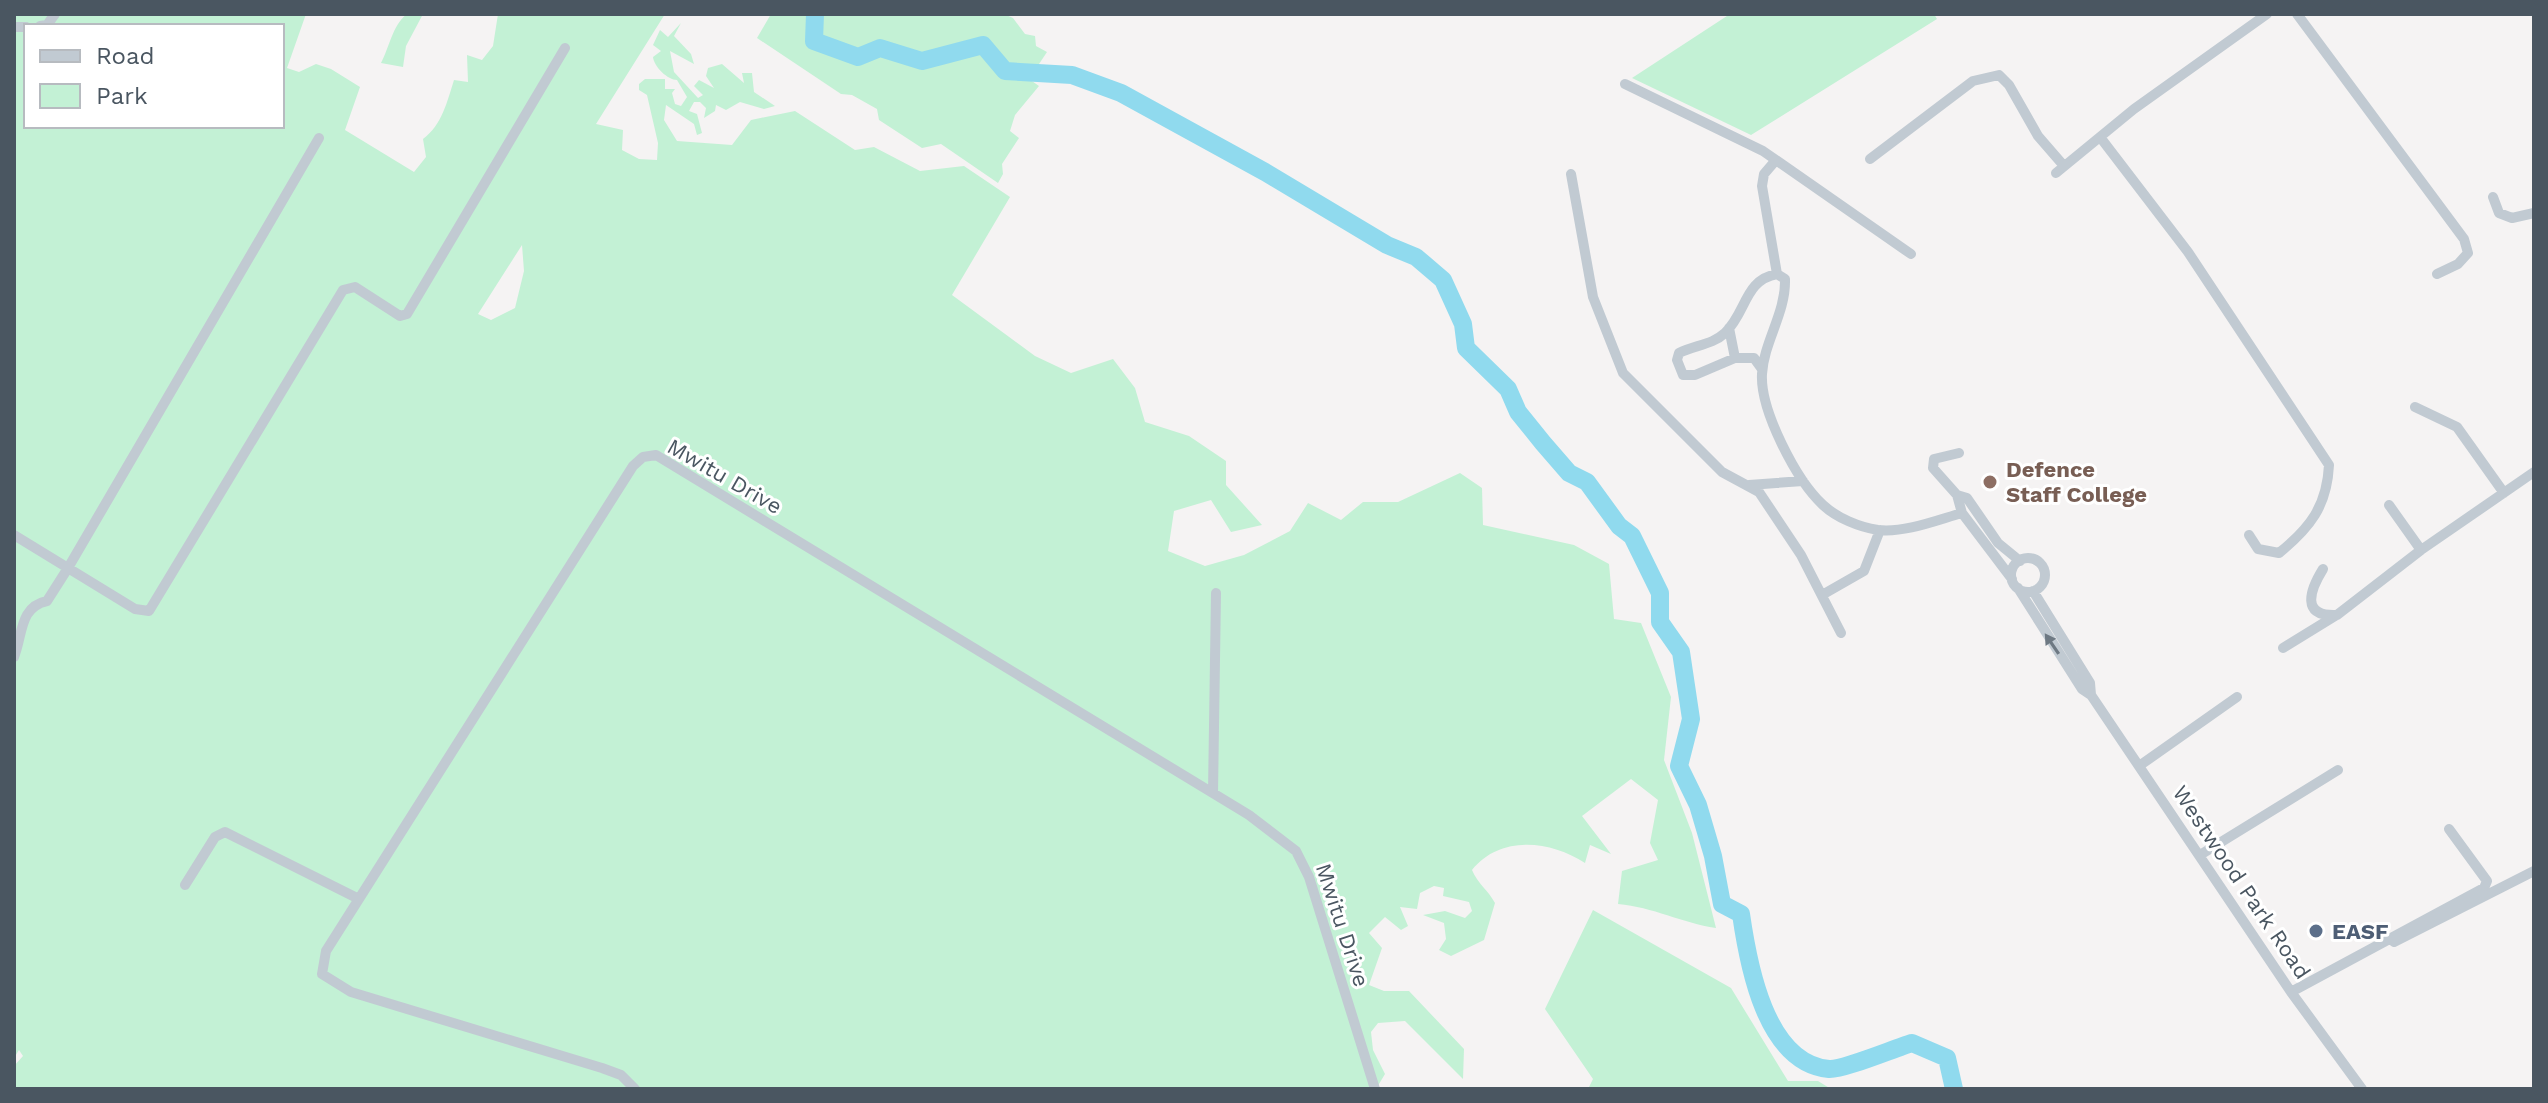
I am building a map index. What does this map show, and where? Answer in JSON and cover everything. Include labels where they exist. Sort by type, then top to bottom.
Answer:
[{"type":"street","points":[[1870,159],[1973,81],[1999,75],[2009,85],[2060,170],[2134,109],[2267,14]]},
{"type":"street","points":[[2297,14],[2464,239],[2468,253],[2463,260],[2437,274]]},
{"type":"street","points":[[14,535],[135,609],[149,611],[343,290],[355,287],[400,316],[407,314],[565,48]]},
{"type":"street","points":[[1625,84],[1776,160],[1911,254]]},
{"type":"street","points":[[2100,137],[2188,252],[2329,465],[2328,489],[2320,512],[2299,537],[2279,553],[2258,549],[2249,535]]},
{"type":"street","points":[[14,657],[22,638],[23,620],[34,604],[47,601],[68,568],[319,138]]},
{"type":"street","points":[[1776,160],[1764,174],[1762,186],[1777,274],[1785,279],[1785,296],[1762,369],[1762,385],[1772,420],[1803,481],[1829,510],[1857,524],[1880,530],[1962,513],[1957,495],[1933,468],[1934,459],[1959,453]]},
{"type":"street","points":[[1571,174],[1593,297],[1623,373],[1722,472],[1749,485],[1766,502],[1841,633]]},
{"type":"street","points":[[2493,197],[2499,213],[2512,218],[2534,213]]},
{"type":"street","points":[[1762,369],[1754,358],[1735,358],[1695,375],[1683,375],[1677,360],[1685,350],[1705,346],[1729,328],[1756,281],[1777,274]]},
{"type":"street","points":[[1729,328],[1735,358]]},
{"type":"street","points":[[1705,346],[1711,367]]},
{"type":"street","points":[[2415,407],[2457,427],[2504,493]]},
{"type":"street","name":"Mwitu Drive","points":[[635,1089],[621,1075],[602,1068],[336,985],[322,974],[321,966],[326,951],[633,466],[648,456],[665,460],[1213,793],[1274,832],[1296,851],[1309,877],[1375,1089]]},
{"type":"street","points":[[2283,648],[2337,615],[2421,550],[2534,472]]},
{"type":"street","points":[[1749,485],[1803,481]]},
{"type":"street","points":[[1957,495],[1967,498],[1998,543],[2020,561],[2033,560],[2044,568],[2044,582],[2033,591],[2015,584],[2012,570],[2020,561]]},
{"type":"street","points":[[2389,505],[2421,550]]},
{"type":"street","name":"Westwood Park Road","points":[[1962,513],[2015,584],[2082,689],[2091,695],[2293,995],[2362,1089]]},
{"type":"street","points":[[1822,595],[1864,571],[1880,530]]},
{"type":"street","points":[[2323,569],[2312,586],[2310,599],[2315,611],[2324,616],[2337,615]]},
{"type":"street","name":"Westwood Park Road","points":[[2033,591],[2090,683],[2091,695]]},
{"type":"street","points":[[1213,793],[1216,593]]},
{"type":"street","points":[[2139,766],[2237,697]]},
{"type":"street","points":[[2200,855],[2338,770]]},
{"type":"street","points":[[2293,995],[2484,888],[2487,881],[2449,829]]},
{"type":"street","points":[[185,885],[215,837],[225,832],[359,899]]},
{"type":"street","points":[[2293,995],[2534,871]]},
{"type":"green space","points":[[14,14],[306,14],[287,68],[299,72],[316,64],[331,69],[360,87],[345,130],[414,172],[426,157],[423,139],[439,120],[454,80],[468,82],[467,55],[482,60],[493,46],[498,14],[665,14],[596,124],[623,130],[622,150],[639,159],[657,160],[658,143],[647,95],[639,90],[639,84],[645,79],[665,79],[665,89],[675,89],[672,93],[675,104],[681,106],[687,97],[677,80],[662,72],[653,57],[661,51],[653,45],[660,30],[668,37],[681,23],[674,36],[691,54],[694,64],[670,51],[674,72],[698,98],[703,95],[694,86],[699,80],[714,88],[706,76],[708,68],[722,64],[744,83],[742,73],[752,73],[754,92],[775,106],[764,109],[740,102],[726,110],[716,105],[715,111],[704,118],[706,108],[700,102],[694,102],[689,111],[697,114],[702,133],[697,135],[694,124],[666,105],[664,120],[677,141],[732,145],[751,120],[795,111],[855,150],[874,147],[920,171],[964,166],[1010,197],[952,295],[1035,356],[1071,373],[1113,359],[1135,388],[1145,422],[1189,436],[1226,461],[1226,485],[1262,525],[1231,532],[1211,500],[1174,511],[1168,551],[1205,566],[1244,555],[1290,531],[1308,503],[1341,520],[1363,502],[1398,502],[1460,473],[1482,488],[1483,525],[1574,545],[1609,564],[1614,619],[1641,623],[1671,697],[1664,760],[1692,833],[1716,928],[1618,904],[1622,871],[1658,860],[1650,843],[1658,800],[1631,779],[1582,816],[1611,854],[1590,845],[1585,863],[1557,849],[1511,846],[1483,859],[1472,870],[1495,903],[1484,940],[1451,956],[1439,950],[1446,939],[1444,923],[1423,915],[1445,911],[1465,918],[1472,911],[1469,902],[1443,896],[1444,888],[1434,886],[1420,893],[1417,909],[1400,907],[1408,926],[1401,930],[1385,917],[1369,933],[1382,948],[1369,985],[1384,991],[1409,991],[1464,1049],[1463,1079],[1405,1021],[1378,1023],[1371,1032],[1373,1050],[1385,1074],[1376,1089],[14,1089],[14,1066],[23,1056],[19,1050],[14,1058]],"holes":[[[522,245],[524,271],[515,308],[491,320],[478,314]]]},
{"type":"green space","points":[[407,14],[423,14],[406,46],[403,67],[381,63],[395,30]]},
{"type":"green space","points":[[771,14],[1004,14],[1013,18],[1025,34],[1035,36],[1036,46],[1047,52],[1029,79],[1039,86],[1015,115],[1010,131],[1019,138],[1002,164],[1003,174],[998,183],[941,144],[922,148],[879,120],[877,109],[852,95],[841,94],[757,38]]},
{"type":"green space","points":[[1730,14],[1934,14],[1937,19],[1751,135],[1632,78]]},
{"type":"green space","points":[[1593,910],[1731,988],[1788,1081],[1818,1081],[1831,1089],[1588,1089],[1593,1079],[1545,1009]]},
{"type":"waterway","points":[[815,14],[814,41],[858,57],[880,48],[922,61],[983,45],[1005,71],[1072,75],[1121,93],[1265,172],[1387,245],[1416,257],[1443,280],[1463,324],[1466,348],[1508,389],[1518,412],[1569,473],[1587,482],[1619,526],[1632,536],[1660,593],[1660,622],[1681,652],[1691,719],[1679,766],[1698,805],[1713,856],[1722,904],[1741,914],[1755,983],[1775,1030],[1789,1049],[1807,1063],[1829,1069],[1857,1063],[1912,1043],[1947,1058],[1954,1089]]},
{"type":"place","name":"Defence Staff College","points":[[1990,482]]},
{"type":"place","name":"EASF","points":[[2316,931]]}]
